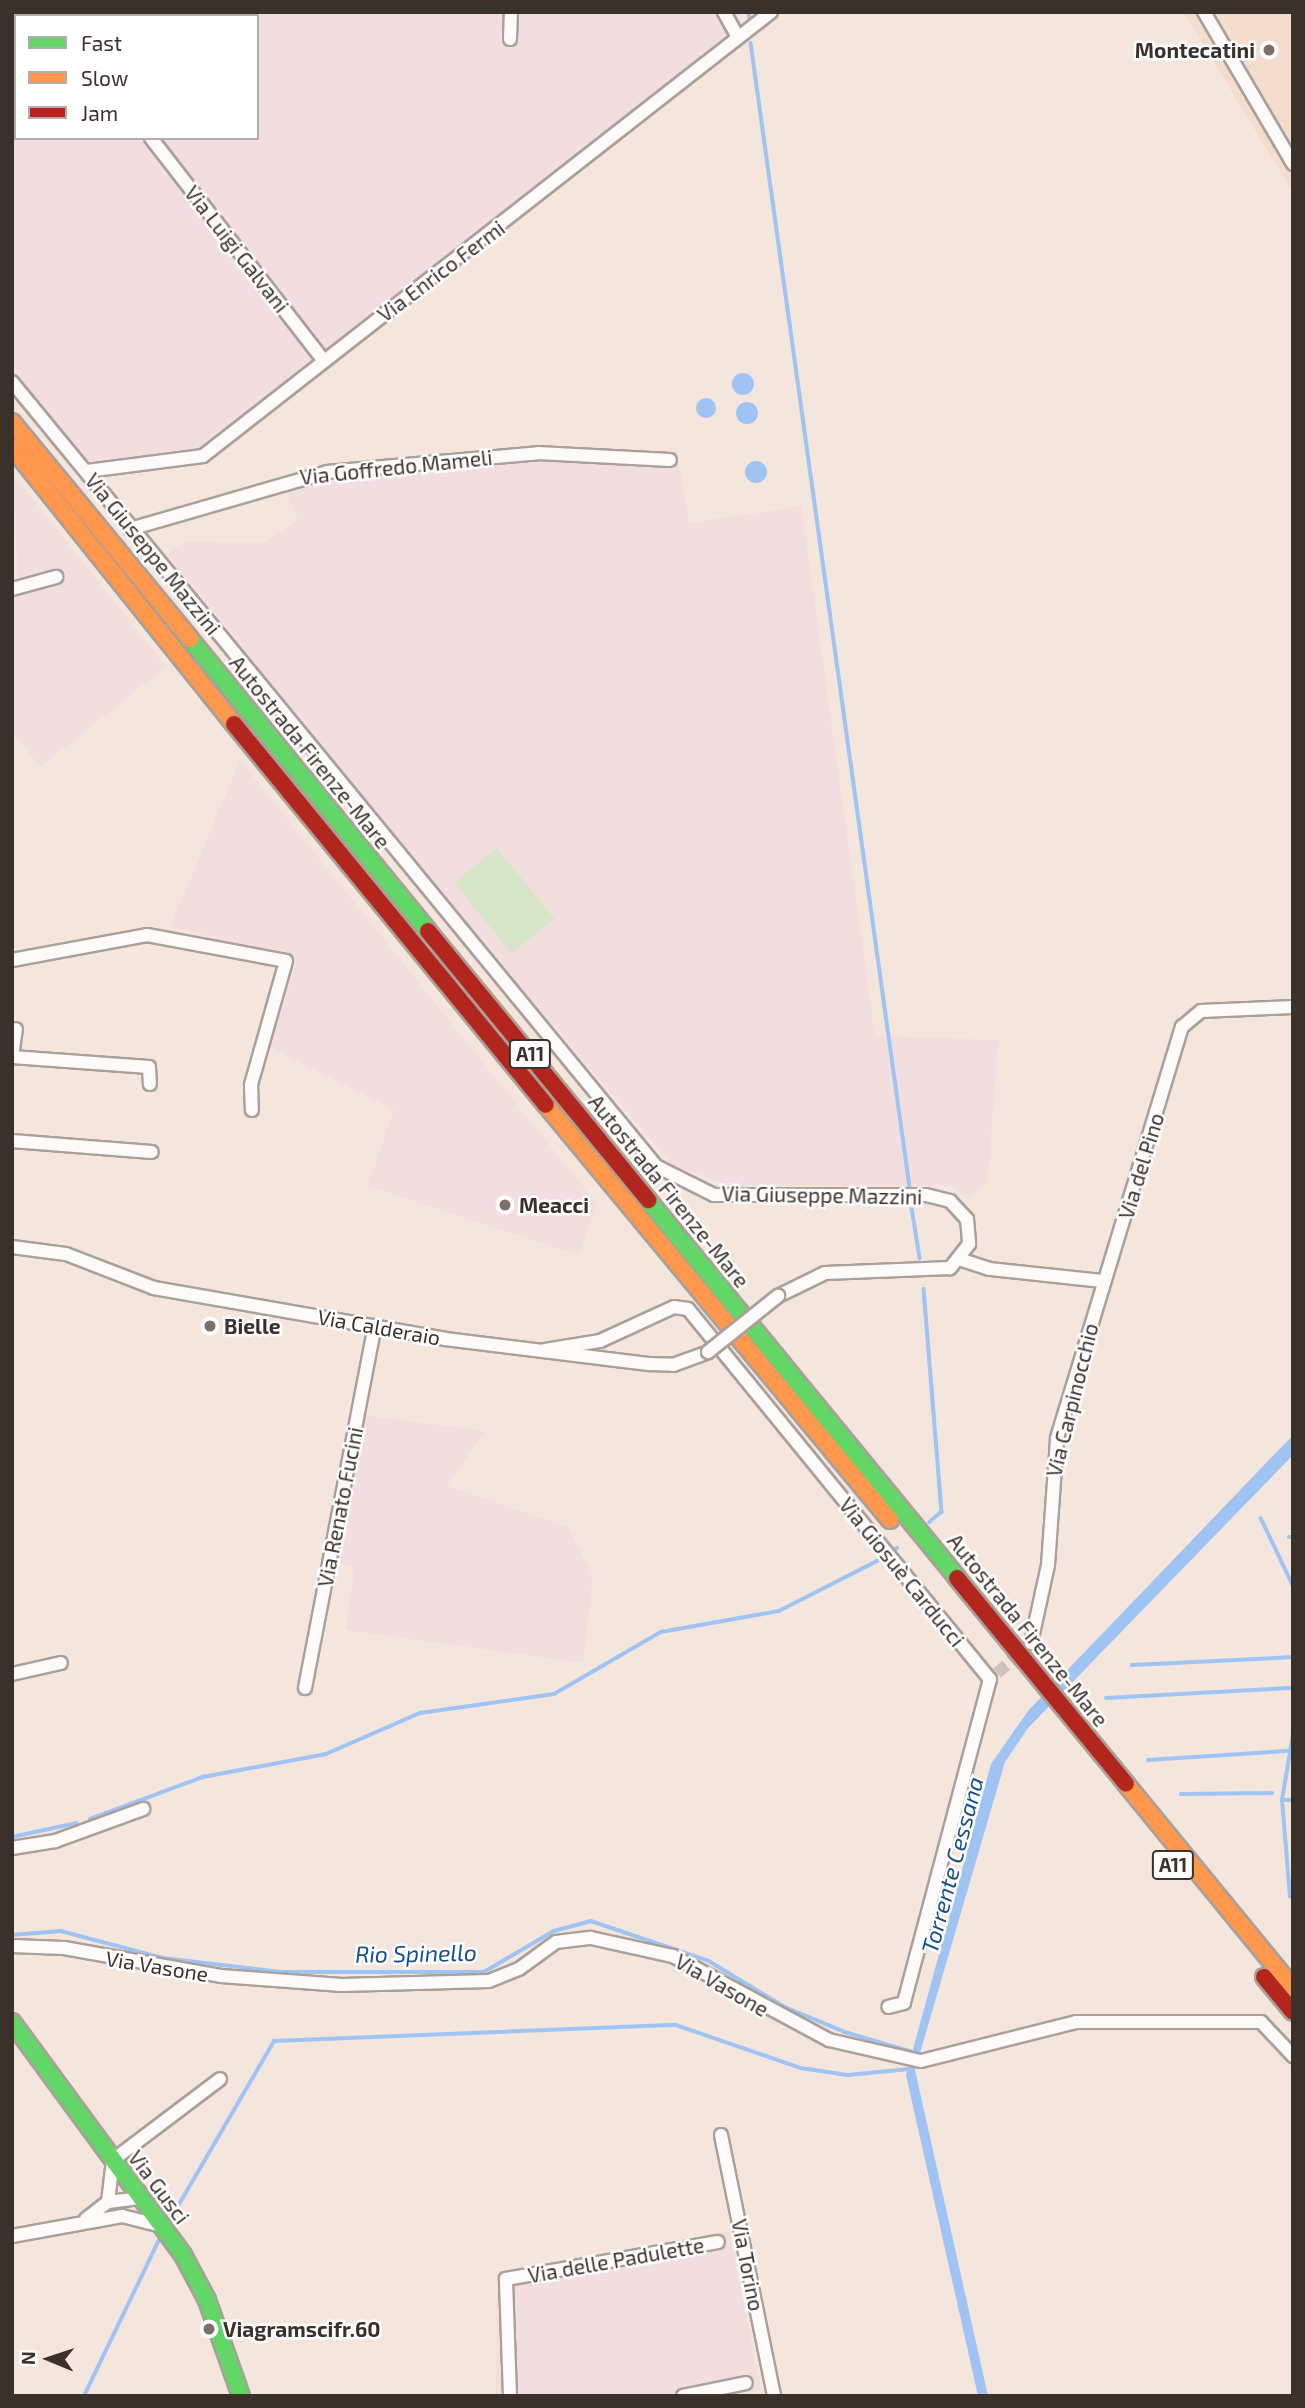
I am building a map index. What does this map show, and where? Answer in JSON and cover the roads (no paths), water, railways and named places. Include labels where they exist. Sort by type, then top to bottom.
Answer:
[{"type":"main road","name":"Autostrada Firenze-Mare","points":[[12,422],[1042,1693],[1293,2012]]},
{"type":"main road","name":"Autostrada Firenze-Mare","points":[[12,447],[337,852],[1042,1693]]},
{"type":"main road","name":"Autostrada Firenze-Mare","points":[[1057,1712],[1293,1988]]},
{"type":"main road","name":"Via Gusci","points":[[12,2022],[163,2226],[207,2300],[241,2396]]},
{"type":"street","points":[[510,39],[511,12]]},
{"type":"street","points":[[724,12],[738,37]]},
{"type":"street","name":"Via Enrico Fermi","points":[[87,471],[203,456],[771,12]]},
{"type":"street","points":[[1204,12],[1293,164]]},
{"type":"street","name":"Via Luigi Galvani","points":[[153,140],[323,360]]},
{"type":"street","name":"Via Giuseppe Mazzini","points":[[12,382],[87,471],[130,529],[656,1166],[714,1195],[943,1198],[957,1206],[970,1227],[962,1260]]},
{"type":"street","name":"Via Goffredo Mameli","points":[[130,529],[327,472],[538,453],[670,460]]},
{"type":"street","points":[[12,589],[56,577]]},
{"type":"street","points":[[12,960],[147,935],[286,961],[251,1085],[252,1110]]},
{"type":"street","name":"Via del Pino","points":[[1103,1281],[1185,1021],[1201,1011],[1293,1007]]},
{"type":"street","points":[[16,1028],[12,1057],[149,1067],[150,1084]]},
{"type":"street","points":[[12,1142],[152,1152]]},
{"type":"street","name":"Via Calderaio","points":[[12,1247],[65,1254],[154,1287],[375,1326],[673,1365],[708,1352],[778,1296],[825,1273],[943,1269],[962,1260]]},
{"type":"street","points":[[962,1260],[986,1269],[1103,1281]]},
{"type":"street","name":"Via Carpinocchio","points":[[1031,1643],[1048,1565],[1051,1472],[1103,1281]]},
{"type":"street","name":"Via Giosuè Carducci","points":[[545,1350],[600,1341],[674,1307],[688,1309],[993,1676],[904,2003],[888,2007]]},
{"type":"street","name":"Via Renato Fucini","points":[[305,1688],[375,1326]]},
{"type":"street","points":[[12,1675],[61,1663]]},
{"type":"street","points":[[12,1848],[55,1841],[143,1809]]},
{"type":"street","name":"Via Vasone","points":[[12,1946],[316,1985],[489,1981],[519,1969],[556,1942],[603,1939],[673,1956],[829,2040],[921,2061],[1076,2022],[1261,2022],[1293,2056]]},
{"type":"street","points":[[108,2202],[113,2160],[220,2079]]},
{"type":"street","name":"Via Torino","points":[[721,2135],[774,2396]]},
{"type":"street","points":[[86,2219],[108,2202],[142,2197]]},
{"type":"street","points":[[122,2216],[142,2197]]},
{"type":"street","points":[[12,2236],[86,2219],[122,2216],[163,2226]]},
{"type":"street","name":"Via delle Padulette","points":[[510,2396],[506,2279],[718,2242]]},
{"type":"street","points":[[683,2396],[746,2383]]},
{"type":"water","points":[[743,373],[751,376],[754,384],[751,392],[743,395],[735,392],[732,384],[735,376]]},
{"type":"water","points":[[706,398],[713,401],[716,408],[713,415],[706,418],[699,415],[696,408],[699,401]]},
{"type":"water","points":[[747,402],[755,405],[758,413],[755,421],[747,424],[739,421],[736,413],[739,405]]},
{"type":"water","points":[[756,461],[764,464],[767,472],[764,480],[756,483],[748,480],[745,472],[748,464]]},
{"type":"water","points":[[1293,1435],[1293,1455],[1028,1728],[1005,1762],[915,2070],[988,2396],[978,2396],[906,2075],[991,1764],[1028,1711]]},
{"type":"waterway","points":[[749,12],[750,19]]},
{"type":"waterway","points":[[751,43],[910,1187]]},
{"type":"waterway","points":[[912,1208],[920,1258]]},
{"type":"waterway","points":[[924,1289],[942,1512],[930,1522]]},
{"type":"waterway","points":[[1261,1518],[1293,1585]]},
{"type":"waterway","points":[[891,1552],[897,1548]]},
{"type":"waterway","points":[[90,1819],[203,1777],[326,1754],[420,1713],[554,1694],[661,1632],[779,1611],[883,1558]]},
{"type":"waterway","points":[[1132,1665],[1293,1657]]},
{"type":"waterway","points":[[1106,1698],[1293,1688]]},
{"type":"waterway","points":[[1290,1897],[1282,1800],[1293,1734]]},
{"type":"waterway","points":[[1148,1760],[1289,1751]]},
{"type":"waterway","points":[[1181,1794],[1272,1793]]},
{"type":"waterway","points":[[1282,1800],[1293,1800]]},
{"type":"waterway","points":[[12,1837],[77,1823]]},
{"type":"waterway","name":"Rio Spinello","points":[[12,1935],[61,1931],[163,1958],[283,1972],[484,1972],[554,1931],[591,1921],[709,1961],[785,2007],[845,2032],[913,2052]]},
{"type":"waterway","points":[[170,2220],[274,2041],[676,2025],[801,2068],[848,2075],[909,2069]]},
{"type":"waterway","points":[[84,2396],[160,2238]]},
{"type":"tunnel","points":[[997,1673],[1023,1651]]},
{"type":"place","name":"Montecatini","points":[[1269,50]]},
{"type":"place","name":"Meacci","points":[[505,1205]]},
{"type":"place","name":"Bielle","points":[[210,1326]]},
{"type":"place","name":"Viagramscifr.60","points":[[209,2329]]},
{"type":"water label","name":"Torrente Cessana","points":[[952,1865]]}]
